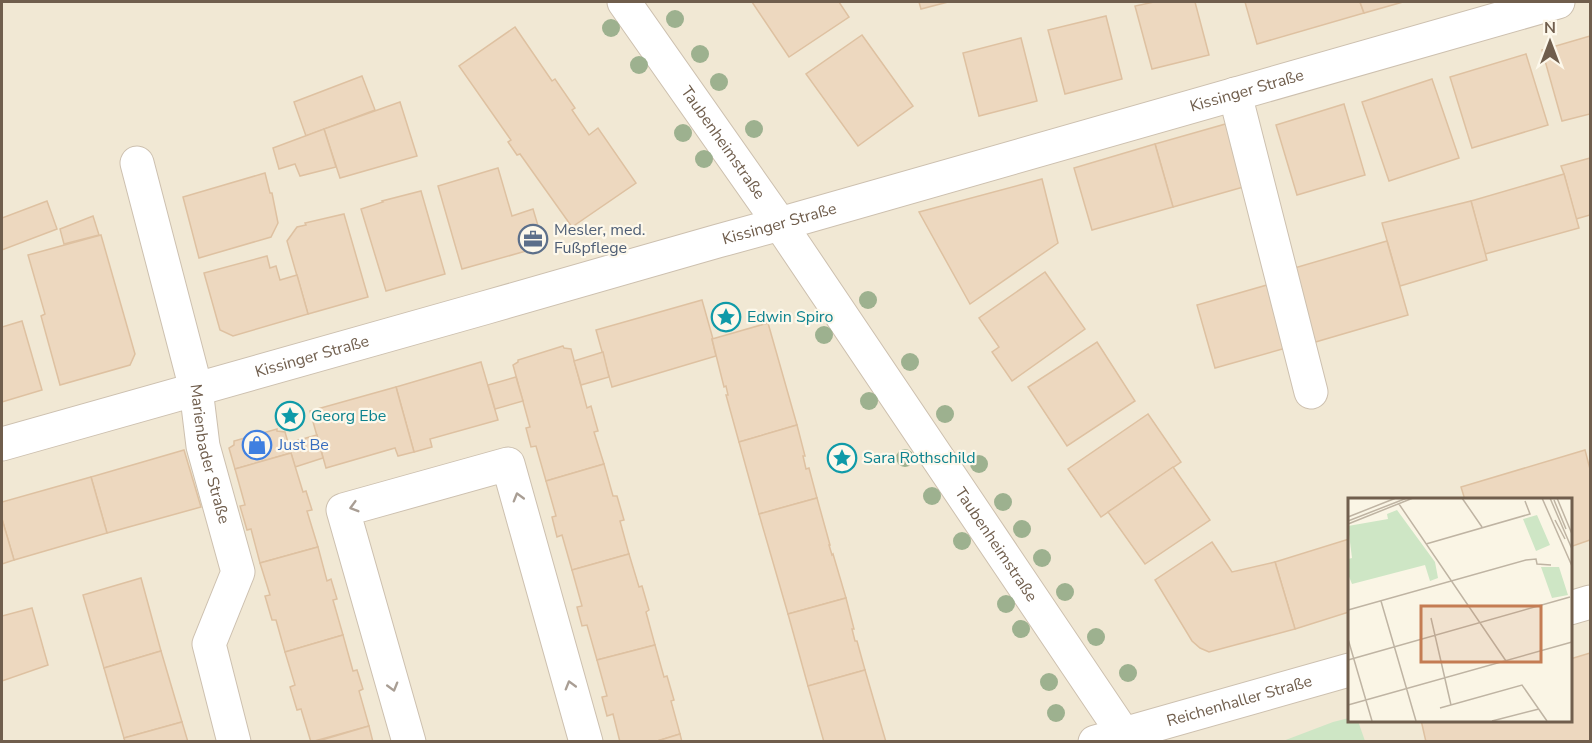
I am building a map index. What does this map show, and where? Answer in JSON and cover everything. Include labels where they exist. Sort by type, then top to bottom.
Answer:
[{"type":"street","name":"Taubenheimstraße","points":[[624,2],[780,224],[1109,737]]},
{"type":"street","name":"Kissinger Straße","points":[[2,444],[1558,2]]},
{"type":"street","points":[[1235,94],[1311,392]]},
{"type":"street","name":"Marienbader Straße","points":[[137,163],[196,389],[203,446],[238,572],[209,644],[234,741]]},
{"type":"street","points":[[409,741],[344,510],[508,464],[586,741]]},
{"type":"street","points":[[1571,607],[1590,602]]},
{"type":"street","name":"Reichenhaller Straße","points":[[1109,737],[1348,670]]},
{"type":"shaded area","points":[[2,2],[1590,2],[1590,741],[2,741]]},
{"type":"green space","points":[[1348,718],[1348,722],[1358,722],[1365,741],[1283,741]]},
{"type":"building","points":[[752,2],[839,2],[849,17],[789,57]]},
{"type":"building","points":[[919,2],[948,2],[921,9]]},
{"type":"building","points":[[1154,2],[1195,2],[1209,55],[1152,69],[1135,6]]},
{"type":"building","points":[[1245,2],[1360,2],[1364,13],[1257,44]]},
{"type":"building","points":[[1360,2],[1403,2],[1364,13]]},
{"type":"building","points":[[1106,16],[1122,79],[1065,94],[1048,30]]},
{"type":"building","points":[[515,27],[552,81],[555,79],[575,108],[572,110],[589,135],[598,128],[636,183],[572,227],[520,154],[517,155],[508,142],[511,140],[459,66]]},
{"type":"building","points":[[862,35],[913,106],[858,146],[806,74]]},
{"type":"building","points":[[1590,36],[1590,114],[1562,121],[1542,50]]},
{"type":"building","points":[[1021,38],[1037,101],[979,116],[963,53]]},
{"type":"building","points":[[1526,54],[1548,125],[1472,148],[1450,77]]},
{"type":"building","points":[[362,76],[375,110],[306,136],[294,102]]},
{"type":"building","points":[[1432,79],[1459,158],[1389,181],[1362,102]]},
{"type":"building","points":[[400,102],[417,156],[340,178],[324,129]]},
{"type":"building","points":[[1344,104],[1365,175],[1297,195],[1276,125]]},
{"type":"building","points":[[1236,121],[1254,184],[1173,207],[1155,144]]},
{"type":"building","points":[[324,129],[336,167],[300,176],[295,164],[279,169],[273,148]]},
{"type":"building","points":[[1155,144],[1173,207],[1092,230],[1074,168]]},
{"type":"building","points":[[1590,158],[1590,215],[1576,219],[1561,166]]},
{"type":"building","points":[[498,168],[512,216],[533,209],[544,246],[462,269],[438,186]]},
{"type":"building","points":[[265,173],[278,223],[271,237],[199,258],[183,197]]},
{"type":"building","points":[[1564,174],[1579,228],[1485,254],[1471,201]]},
{"type":"building","points":[[1042,179],[1058,243],[970,304],[919,212]]},
{"type":"building","points":[[421,191],[445,274],[386,291],[361,209]]},
{"type":"building","points":[[47,201],[57,229],[2,250],[2,218]]},
{"type":"building","points":[[1471,201],[1487,260],[1400,286],[1382,223]]},
{"type":"building","points":[[344,214],[368,297],[308,314],[287,241],[297,227],[306,225],[305,223]]},
{"type":"building","points":[[93,216],[99,235],[64,244],[60,229]]},
{"type":"building","points":[[101,235],[135,354],[130,365],[60,385],[41,316],[45,314],[28,255]]},
{"type":"building","points":[[1387,241],[1408,315],[1312,343],[1291,269]]},
{"type":"building","points":[[267,256],[270,268],[276,266],[280,280],[297,275],[308,314],[233,336],[220,330],[204,273]]},
{"type":"building","points":[[1045,272],[1085,329],[1012,381],[992,352],[999,347],[979,318]]},
{"type":"building","points":[[1267,285],[1293,346],[1215,368],[1197,305]]},
{"type":"building","points":[[702,300],[716,356],[612,387],[596,330]]},
{"type":"building","points":[[22,321],[42,390],[2,402],[2,327]]},
{"type":"building","points":[[768,323],[797,425],[739,442],[712,339]]},
{"type":"building","points":[[1097,342],[1135,401],[1067,446],[1028,387]]},
{"type":"building","points":[[563,346],[571,349],[587,408],[591,406],[598,431],[594,432],[604,464],[546,481],[536,446],[531,447],[526,428],[530,427],[513,365],[518,360]]},
{"type":"building","points":[[603,352],[609,377],[581,385],[574,361]]},
{"type":"building","points":[[481,362],[498,420],[430,439],[432,447],[414,452],[396,387]]},
{"type":"building","points":[[516,377],[523,401],[495,409],[488,385]]},
{"type":"building","points":[[396,387],[414,452],[398,456],[395,448],[326,468],[310,411]]},
{"type":"building","points":[[1148,414],[1181,462],[1101,517],[1068,469]]},
{"type":"building","points":[[797,425],[806,469],[809,468],[817,498],[759,514],[739,442]]},
{"type":"building","points":[[277,429],[277,431],[285,432],[291,453],[235,469],[229,448],[234,445],[234,441]]},
{"type":"building","points":[[317,435],[323,458],[295,467],[288,443]]},
{"type":"building","points":[[184,450],[201,507],[107,533],[91,477]]},
{"type":"building","points":[[1585,450],[1590,469],[1590,540],[1571,547],[1571,498],[1464,498],[1461,487]]},
{"type":"building","points":[[291,453],[303,492],[306,491],[312,510],[307,511],[318,547],[260,563],[251,529],[247,530],[240,506],[245,505],[235,469]]},
{"type":"building","points":[[604,464],[613,496],[617,496],[624,520],[620,521],[629,554],[572,570],[562,535],[557,537],[552,517],[556,516],[546,481]]},
{"type":"building","points":[[1173,467],[1210,520],[1145,564],[1108,512]]},
{"type":"building","points":[[91,477],[107,533],[14,560],[2,519],[2,502]]},
{"type":"building","points":[[817,498],[846,598],[788,614],[759,514]]},
{"type":"building","points":[[2,519],[14,560],[2,564]]},
{"type":"building","points":[[1348,539],[1348,612],[1295,629],[1275,562]]},
{"type":"building","points":[[1212,542],[1232,572],[1275,562],[1295,629],[1209,652],[1192,641],[1155,580]]},
{"type":"building","points":[[318,547],[327,581],[331,579],[337,599],[333,600],[343,635],[285,652],[276,620],[272,620],[265,596],[270,595],[260,563]]},
{"type":"building","points":[[629,554],[649,610],[646,612],[655,645],[597,660],[587,625],[582,626],[577,607],[582,606],[572,570]]},
{"type":"building","points":[[141,578],[161,651],[104,668],[83,595]]},
{"type":"building","points":[[846,598],[855,641],[857,641],[865,670],[808,686],[788,614]]},
{"type":"building","points":[[32,608],[48,665],[2,681],[2,616]]},
{"type":"building","points":[[343,635],[353,671],[357,670],[363,689],[359,691],[369,726],[311,742],[301,709],[297,710],[290,687],[295,685],[285,652]]},
{"type":"building","points":[[655,645],[664,677],[667,676],[674,700],[671,701],[680,734],[654,742],[620,742],[613,714],[607,716],[602,697],[607,696],[597,660]]},
{"type":"building","points":[[161,651],[182,722],[124,738],[104,668]]},
{"type":"building","points":[[1590,653],[1590,742],[1426,742],[1421,722],[1571,722],[1571,659]]},
{"type":"building","points":[[865,670],[886,742],[824,742],[808,686]]},
{"type":"building","points":[[182,722],[188,742],[125,742],[124,738]]},
{"type":"building","points":[[369,726],[373,742],[315,742]]},
{"type":"building","points":[[680,734],[682,742],[654,742]]},
{"type":"place","name":"Mesler, med. Fußpflege","points":[[533,239]]},
{"type":"place","name":"Edwin Spiro","points":[[726,317]]},
{"type":"place","name":"Georg Ebe","points":[[290,416]]},
{"type":"place","name":"Just Be","points":[[257,445]]},
{"type":"place","name":"Sara Rothschild","points":[[842,458]]}]
